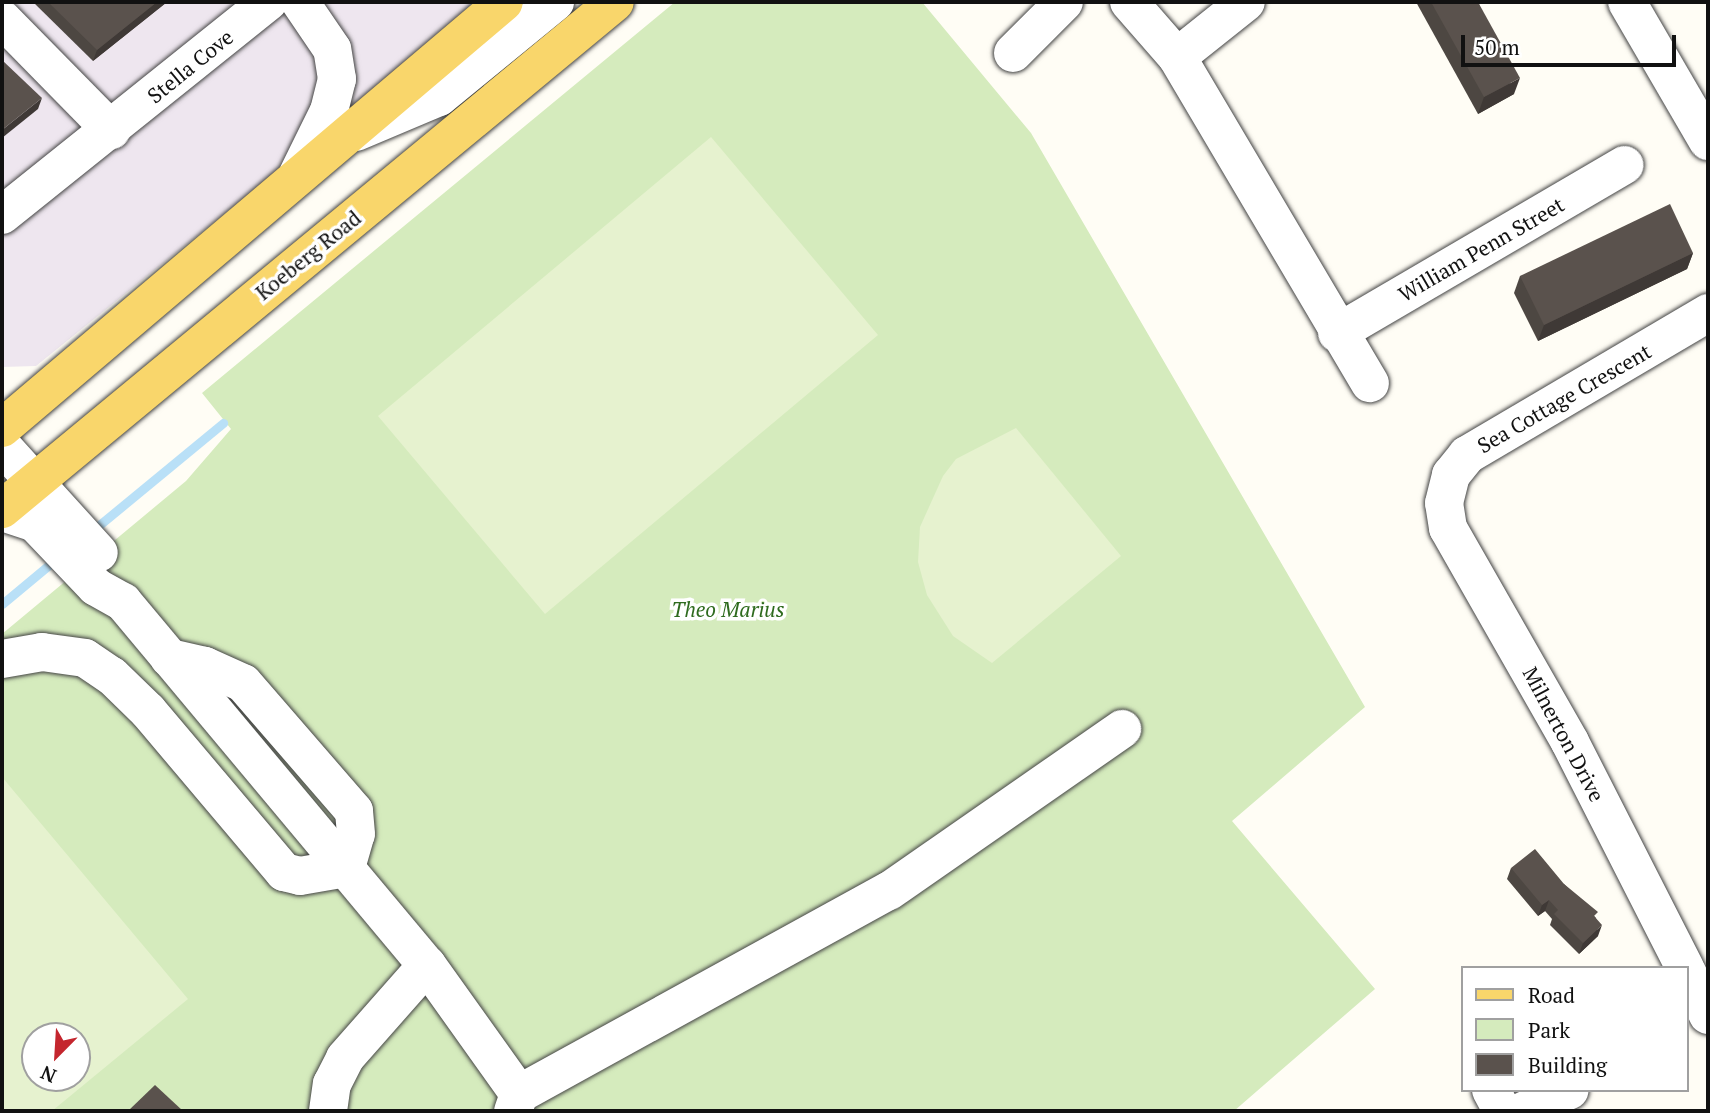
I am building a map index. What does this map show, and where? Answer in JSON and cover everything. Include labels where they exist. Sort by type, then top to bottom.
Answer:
[{"type":"main road","points":[[2,428],[335,142],[504,2]]},
{"type":"main road","name":"Koeberg Road","points":[[2,510],[34,480],[615,2]]},
{"type":"street","name":"Stella Cove","points":[[2,215],[268,2]]},
{"type":"street","points":[[298,174],[329,111],[337,79],[332,49],[300,2]]},
{"type":"street","points":[[335,142],[439,97],[555,2]]},
{"type":"street","points":[[1013,53],[1063,2]]},
{"type":"street","points":[[1129,2],[1178,57],[1337,333],[1370,383]]},
{"type":"street","points":[[1178,57],[1246,2]]},
{"type":"street","points":[[1627,2],[1708,141]]},
{"type":"street","points":[[2,19],[111,130]]},
{"type":"street","name":"William Penn Street","points":[[1337,333],[1624,165]]},
{"type":"street","name":"Sea Cottage Crescent","points":[[1444,503],[1451,475],[1467,455],[1708,313]]},
{"type":"street","points":[[2,446],[34,480],[65,531],[90,561],[115,572],[122,602],[427,965],[516,1103],[889,891],[1122,729]]},
{"type":"street","name":"Milnerton Drive","points":[[1444,503],[1448,528],[1570,742],[1684,966]]},
{"type":"street","points":[[2,510],[65,531]]},
{"type":"street","points":[[2,659],[42,652],[85,659],[112,676],[148,711],[284,872],[300,876],[345,868]]},
{"type":"street","points":[[328,1111],[332,1084],[345,1058],[427,965]]},
{"type":"street","name":"Milnerton Drive","points":[[1689,976],[1708,1015]]},
{"type":"street","points":[[1689,1037],[1708,1029]]},
{"type":"street","points":[[1492,1092],[1503,1111]]},
{"type":"street","points":[[1522,1111],[1565,1092]]},
{"type":"shaded area","points":[[2,2],[486,2],[36,366],[2,367]]},
{"type":"green space","name":"Theo Marius","points":[[675,2],[922,2],[1031,133],[1365,707],[1232,821],[1375,989],[1234,1111],[2,1111],[2,634],[186,481],[231,429],[202,393]]},
{"type":"green space","points":[[711,137],[878,335],[545,614],[378,416]]},
{"type":"green space","points":[[1016,428],[1121,556],[992,663],[953,636],[927,595],[918,562],[920,527],[943,476],[956,459]]},
{"type":"green space","points":[[2,777],[188,999],[91,1079],[91,1022],[21,1022],[21,1092],[75,1092],[52,1111],[2,1111]]},
{"type":"building","points":[[48,2],[157,2],[97,50]]},
{"type":"building","points":[[1431,2],[1478,2],[1520,78],[1484,97]]},
{"type":"building","points":[[2,60],[42,98],[2,130]]},
{"type":"building","points":[[1670,204],[1693,253],[1544,325],[1520,276]]},
{"type":"building","points":[[1535,849],[1564,884],[1598,912],[1594,916],[1602,925],[1583,943],[1554,914],[1558,910],[1549,900],[1542,905],[1511,868]]},
{"type":"building","points":[[155,1085],[183,1111],[128,1111]]},
{"type":"waterway","points":[[92,531],[223,423]]},
{"type":"waterway","points":[[2,604],[56,559]]}]
